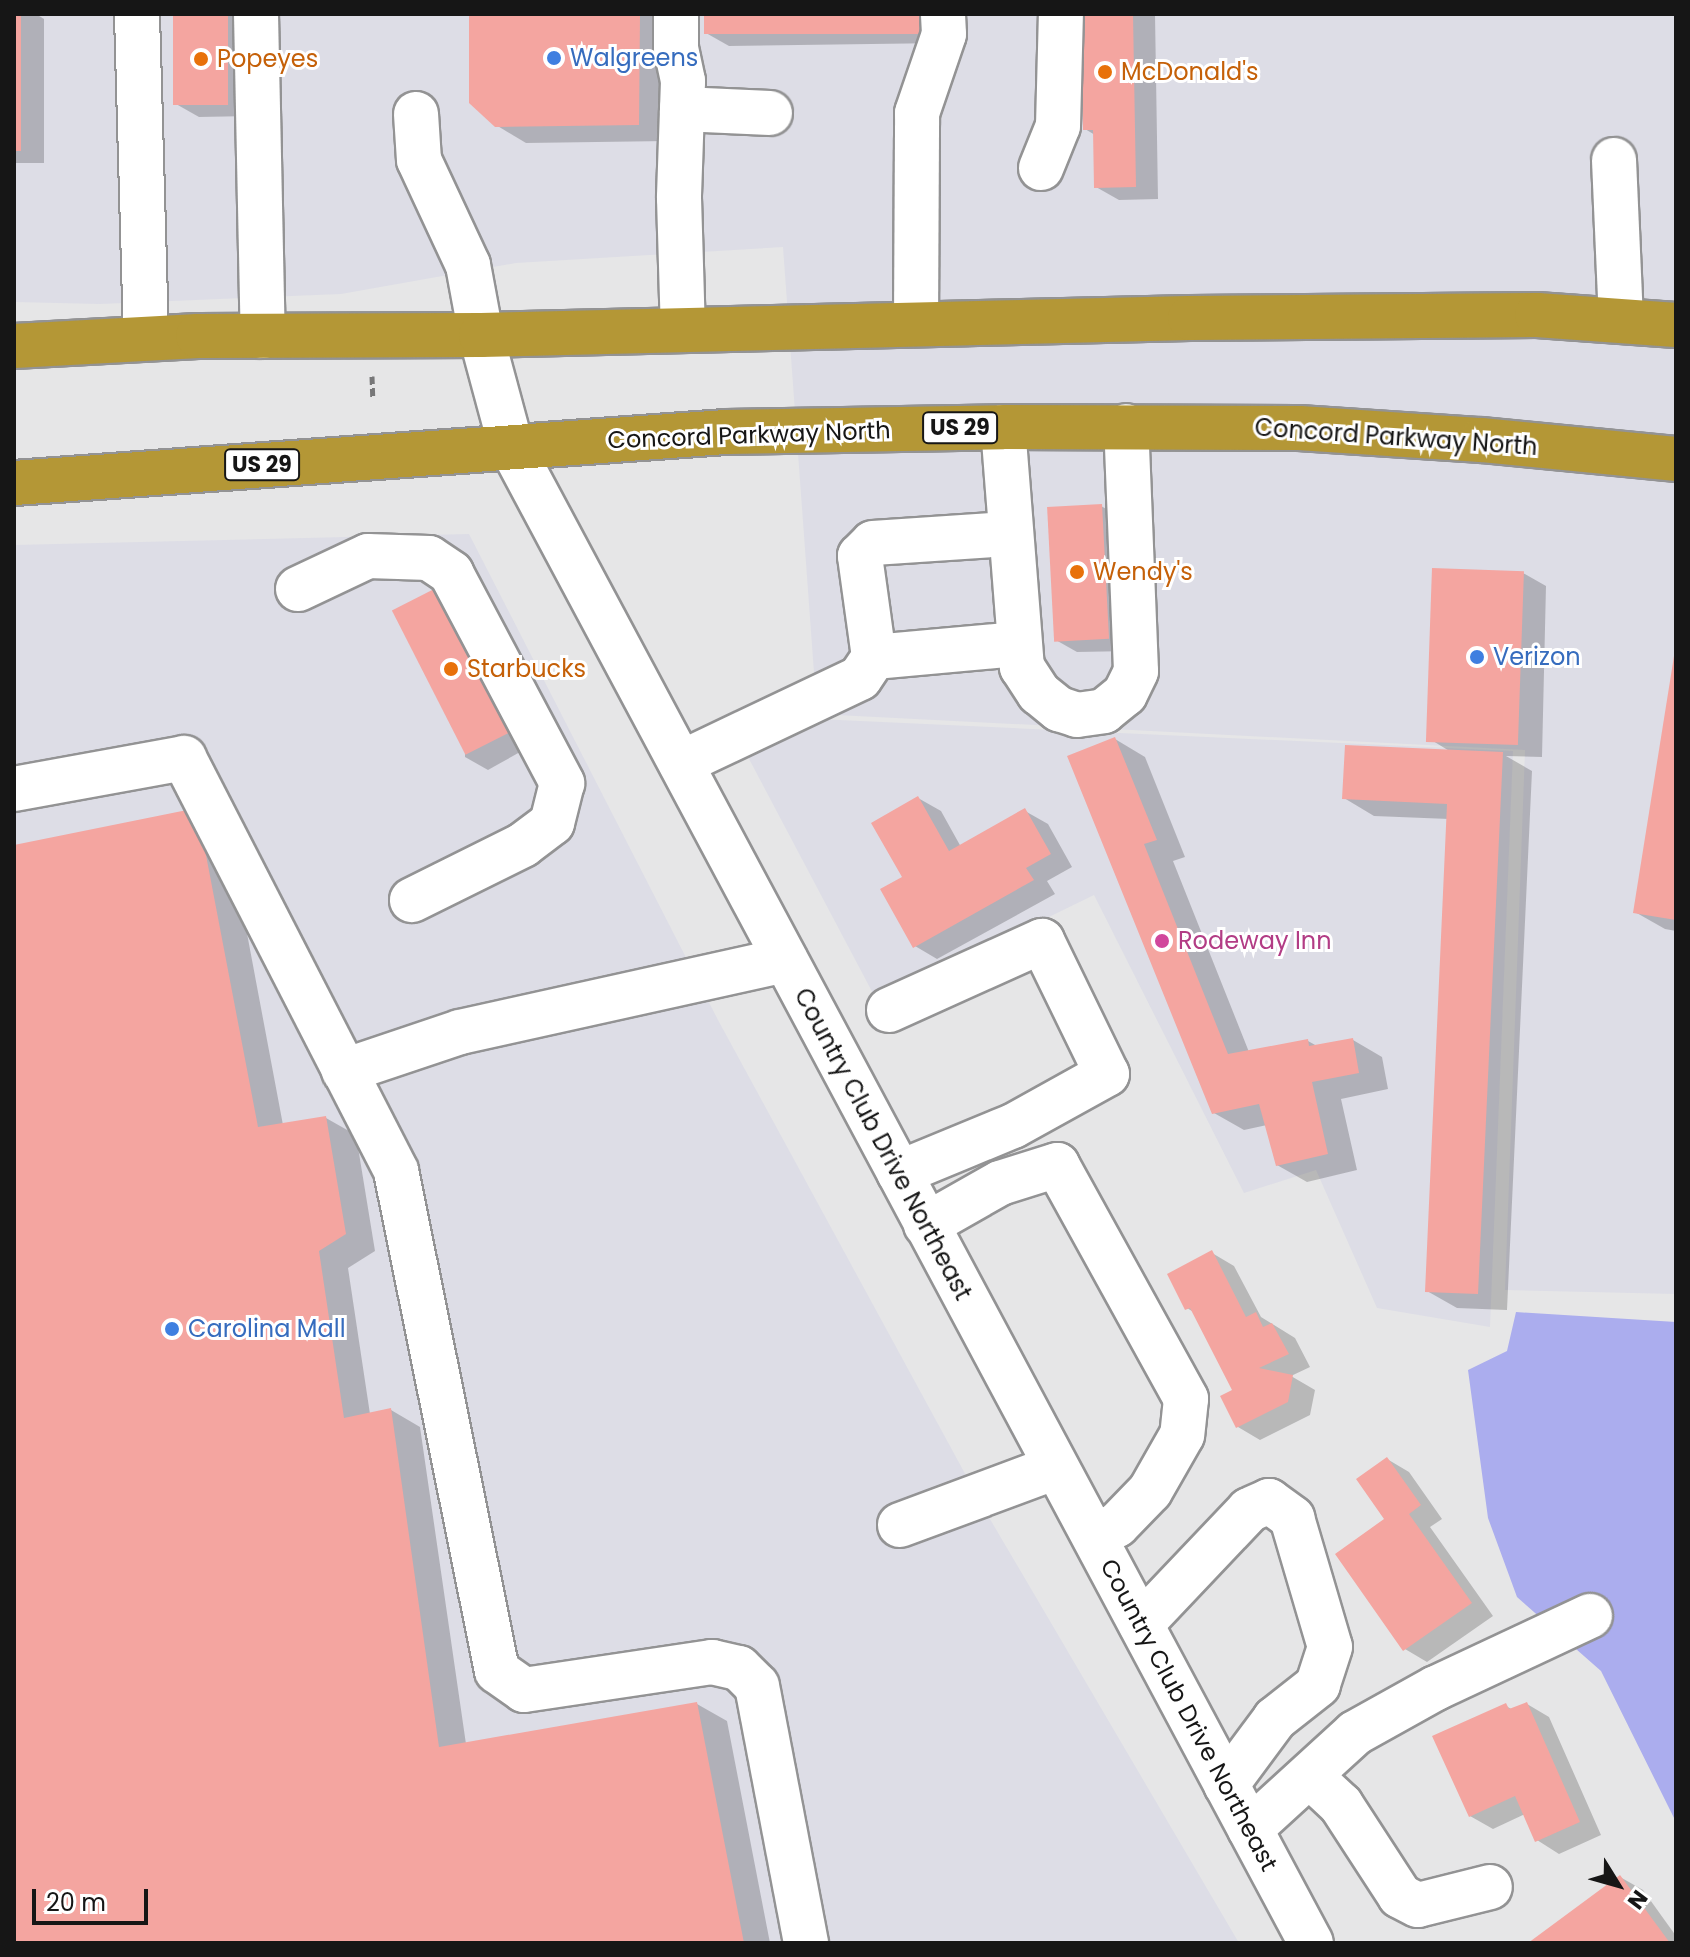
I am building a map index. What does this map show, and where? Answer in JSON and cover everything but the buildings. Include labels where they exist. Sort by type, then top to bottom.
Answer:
[{"type":"highway","points":[[14,346],[146,338],[481,335],[916,323],[1537,315],[1676,325]]},
{"type":"highway","name":"Concord Parkway North","points":[[14,483],[726,432],[1003,427],[1299,428],[1482,440],[1676,459]]},
{"type":"street","points":[[137,14],[146,338]]},
{"type":"street","points":[[256,14],[263,336]]},
{"type":"street","points":[[676,14],[676,48],[683,81],[679,198],[683,329]]},
{"type":"street","points":[[916,323],[917,113],[944,34],[943,14]]},
{"type":"street","points":[[1041,168],[1058,126],[1061,14]]},
{"type":"street","points":[[682,109],[770,113]]},
{"type":"street","name":"Country Club Drive Northeast","points":[[416,114],[419,160],[468,265],[481,335],[511,446],[1311,1943]]},
{"type":"street","points":[[1614,160],[1621,319]]},
{"type":"street","points":[[1003,427],[1022,667],[1039,693],[1059,709],[1077,715],[1104,711],[1125,694],[1136,671],[1126,426]]},
{"type":"street","points":[[681,763],[860,678],[874,657],[860,556],[873,543],[1010,534]]},
{"type":"street","points":[[298,589],[368,556],[429,558],[451,573],[562,783],[552,823],[523,845],[412,900]]},
{"type":"street","points":[[874,657],[1018,644]]},
{"type":"street","points":[[14,789],[184,758],[396,1171],[497,1671],[524,1690],[712,1662],[739,1668],[757,1686],[806,1943]]},
{"type":"street","points":[[889,1010],[1042,941],[1107,1074],[1013,1126],[899,1173]]},
{"type":"street","points":[[344,1071],[460,1032],[785,960]]},
{"type":"street","points":[[926,1225],[1000,1183],[1057,1165],[1186,1399],[1182,1435],[1150,1491],[1117,1525],[1094,1536]]},
{"type":"street","points":[[900,1525],[1056,1467]]},
{"type":"street","points":[[1141,1624],[1249,1510],[1269,1501],[1292,1518],[1330,1647],[1318,1685],[1275,1719],[1226,1785]]},
{"type":"street","points":[[1250,1829],[1311,1777],[1355,1733],[1436,1688],[1590,1616]]},
{"type":"street","points":[[1311,1777],[1341,1805],[1400,1896],[1418,1905],[1490,1887]]},
{"type":"path","points":[[372,373],[373,399]]},
{"type":"shaded area","points":[[14,14],[1676,14],[1676,1294],[1505,1290],[1525,750],[817,714],[783,247],[516,263],[341,294],[100,304],[14,302]]},
{"type":"shaded area","points":[[469,534],[718,1020],[987,1514],[1239,1943],[14,1943],[14,545]]},
{"type":"shaded area","points":[[817,719],[1513,751],[1490,1327],[1377,1308],[1316,1170],[1244,1193],[1094,895],[877,1001],[748,757]]},
{"type":"shaded area","points":[[1516,1312],[1676,1322],[1676,1822],[1601,1671],[1517,1597],[1488,1518],[1468,1370],[1507,1351]]},
{"type":"place","name":"Walgreens","points":[[554,58]]},
{"type":"place","name":"Popeyes","points":[[201,59]]},
{"type":"place","name":"McDonald's","points":[[1105,72]]},
{"type":"place","name":"Wendy's","points":[[1077,572]]},
{"type":"place","name":"Verizon","points":[[1477,657]]},
{"type":"place","name":"Starbucks","points":[[451,669]]},
{"type":"place","name":"Rodeway Inn","points":[[1162,941]]},
{"type":"place","name":"Carolina Mall","points":[[172,1329]]}]
